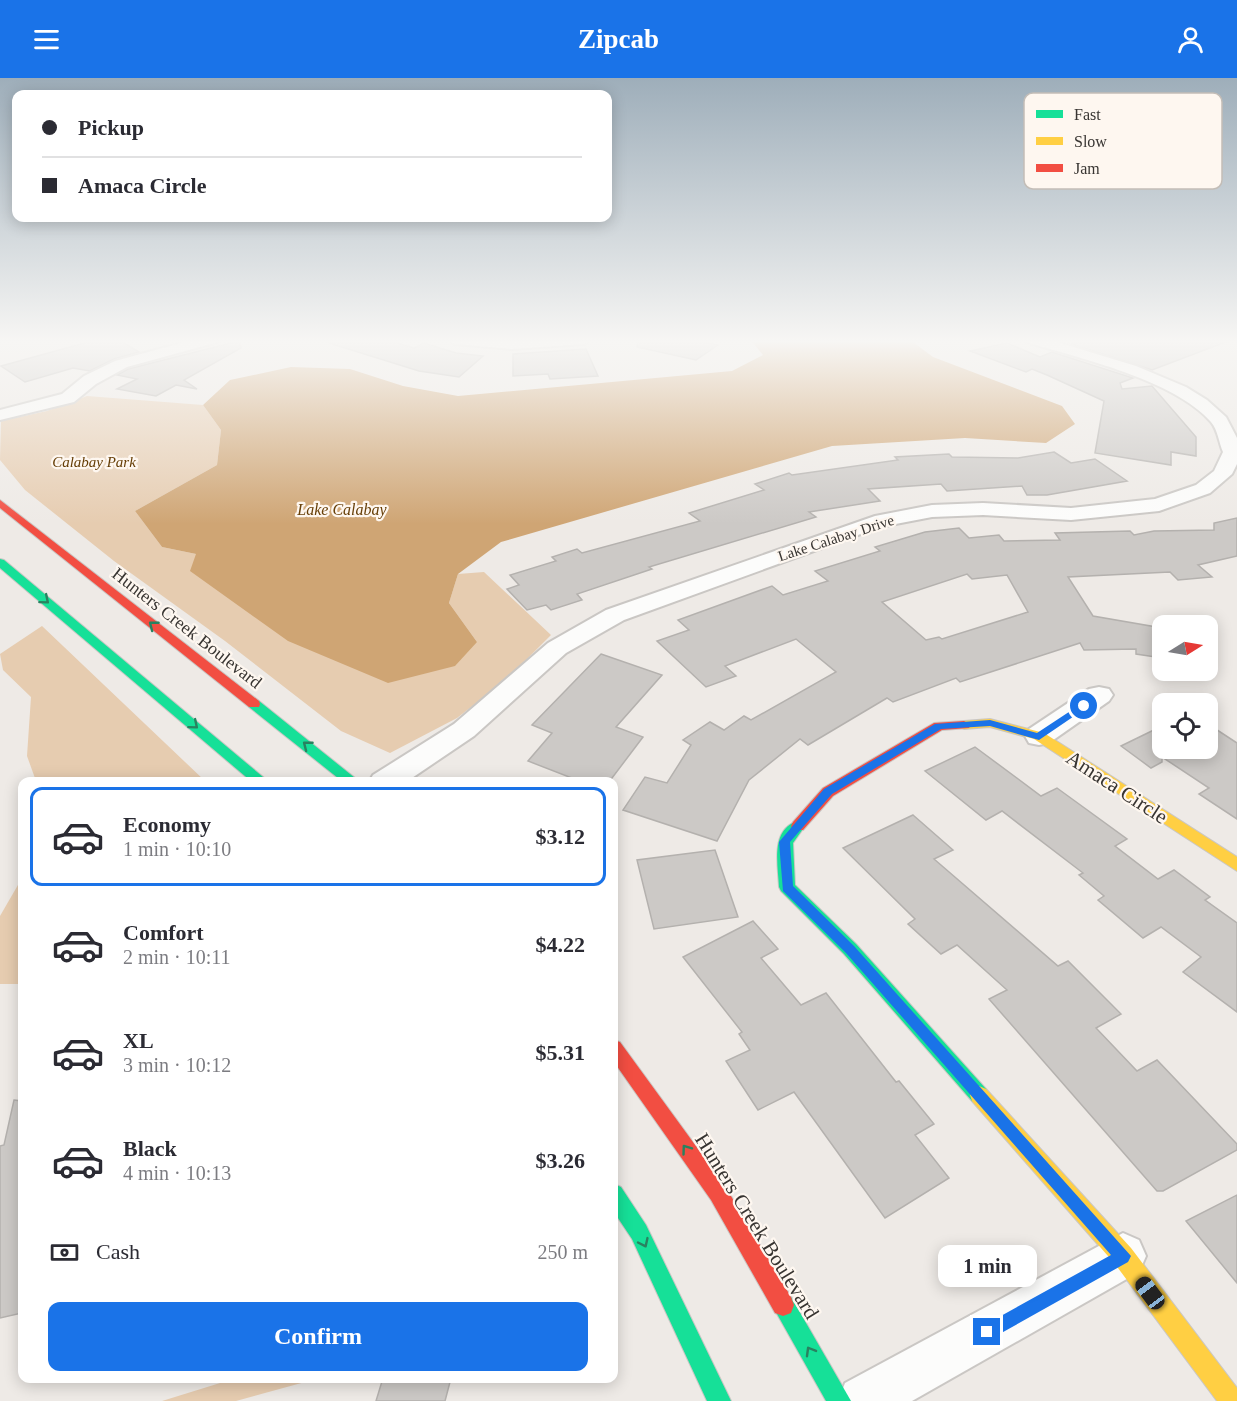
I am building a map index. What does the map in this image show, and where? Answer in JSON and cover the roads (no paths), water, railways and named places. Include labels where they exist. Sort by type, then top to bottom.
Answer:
[{"type":"street","points":[[0,415],[57,401]]},
{"type":"street","name":"Lake Calabay Drive","points":[[392,777],[464,730],[557,648],[615,615],[876,522],[932,512],[983,509],[1071,514],[1118,512],[1159,505],[1203,489],[1222,474],[1233,452],[1219,419],[1196,401]]},
{"type":"street","name":"Hunters Creek Boulevard","points":[[0,503],[347,777]]},
{"type":"street","points":[[0,562],[256,777]]},
{"type":"street","points":[[1039,736],[1099,695]]},
{"type":"street","name":"Amaca Circle","points":[[1232,1401],[1123,1256],[850,949],[787,888],[785,842],[828,792],[939,726],[990,723],[1039,736],[1237,866]]},
{"type":"street","name":"Hunters Creek Boulevard","points":[[618,1054],[718,1193],[839,1401]]},
{"type":"street","points":[[618,1200],[639,1232],[719,1401]]},
{"type":"street","points":[[863,1401],[1123,1256]]},
{"type":"water","name":"Lake Calabay","points":[[208,401],[1048,401],[1062,406],[1075,424],[1046,443],[965,438],[832,446],[501,542],[458,574],[449,603],[477,642],[455,666],[388,683],[288,641],[190,571],[196,554],[162,547],[135,511],[217,465],[221,430],[203,405]]},
{"type":"park label","name":"Calabay Park","points":[[94,462]]}]
